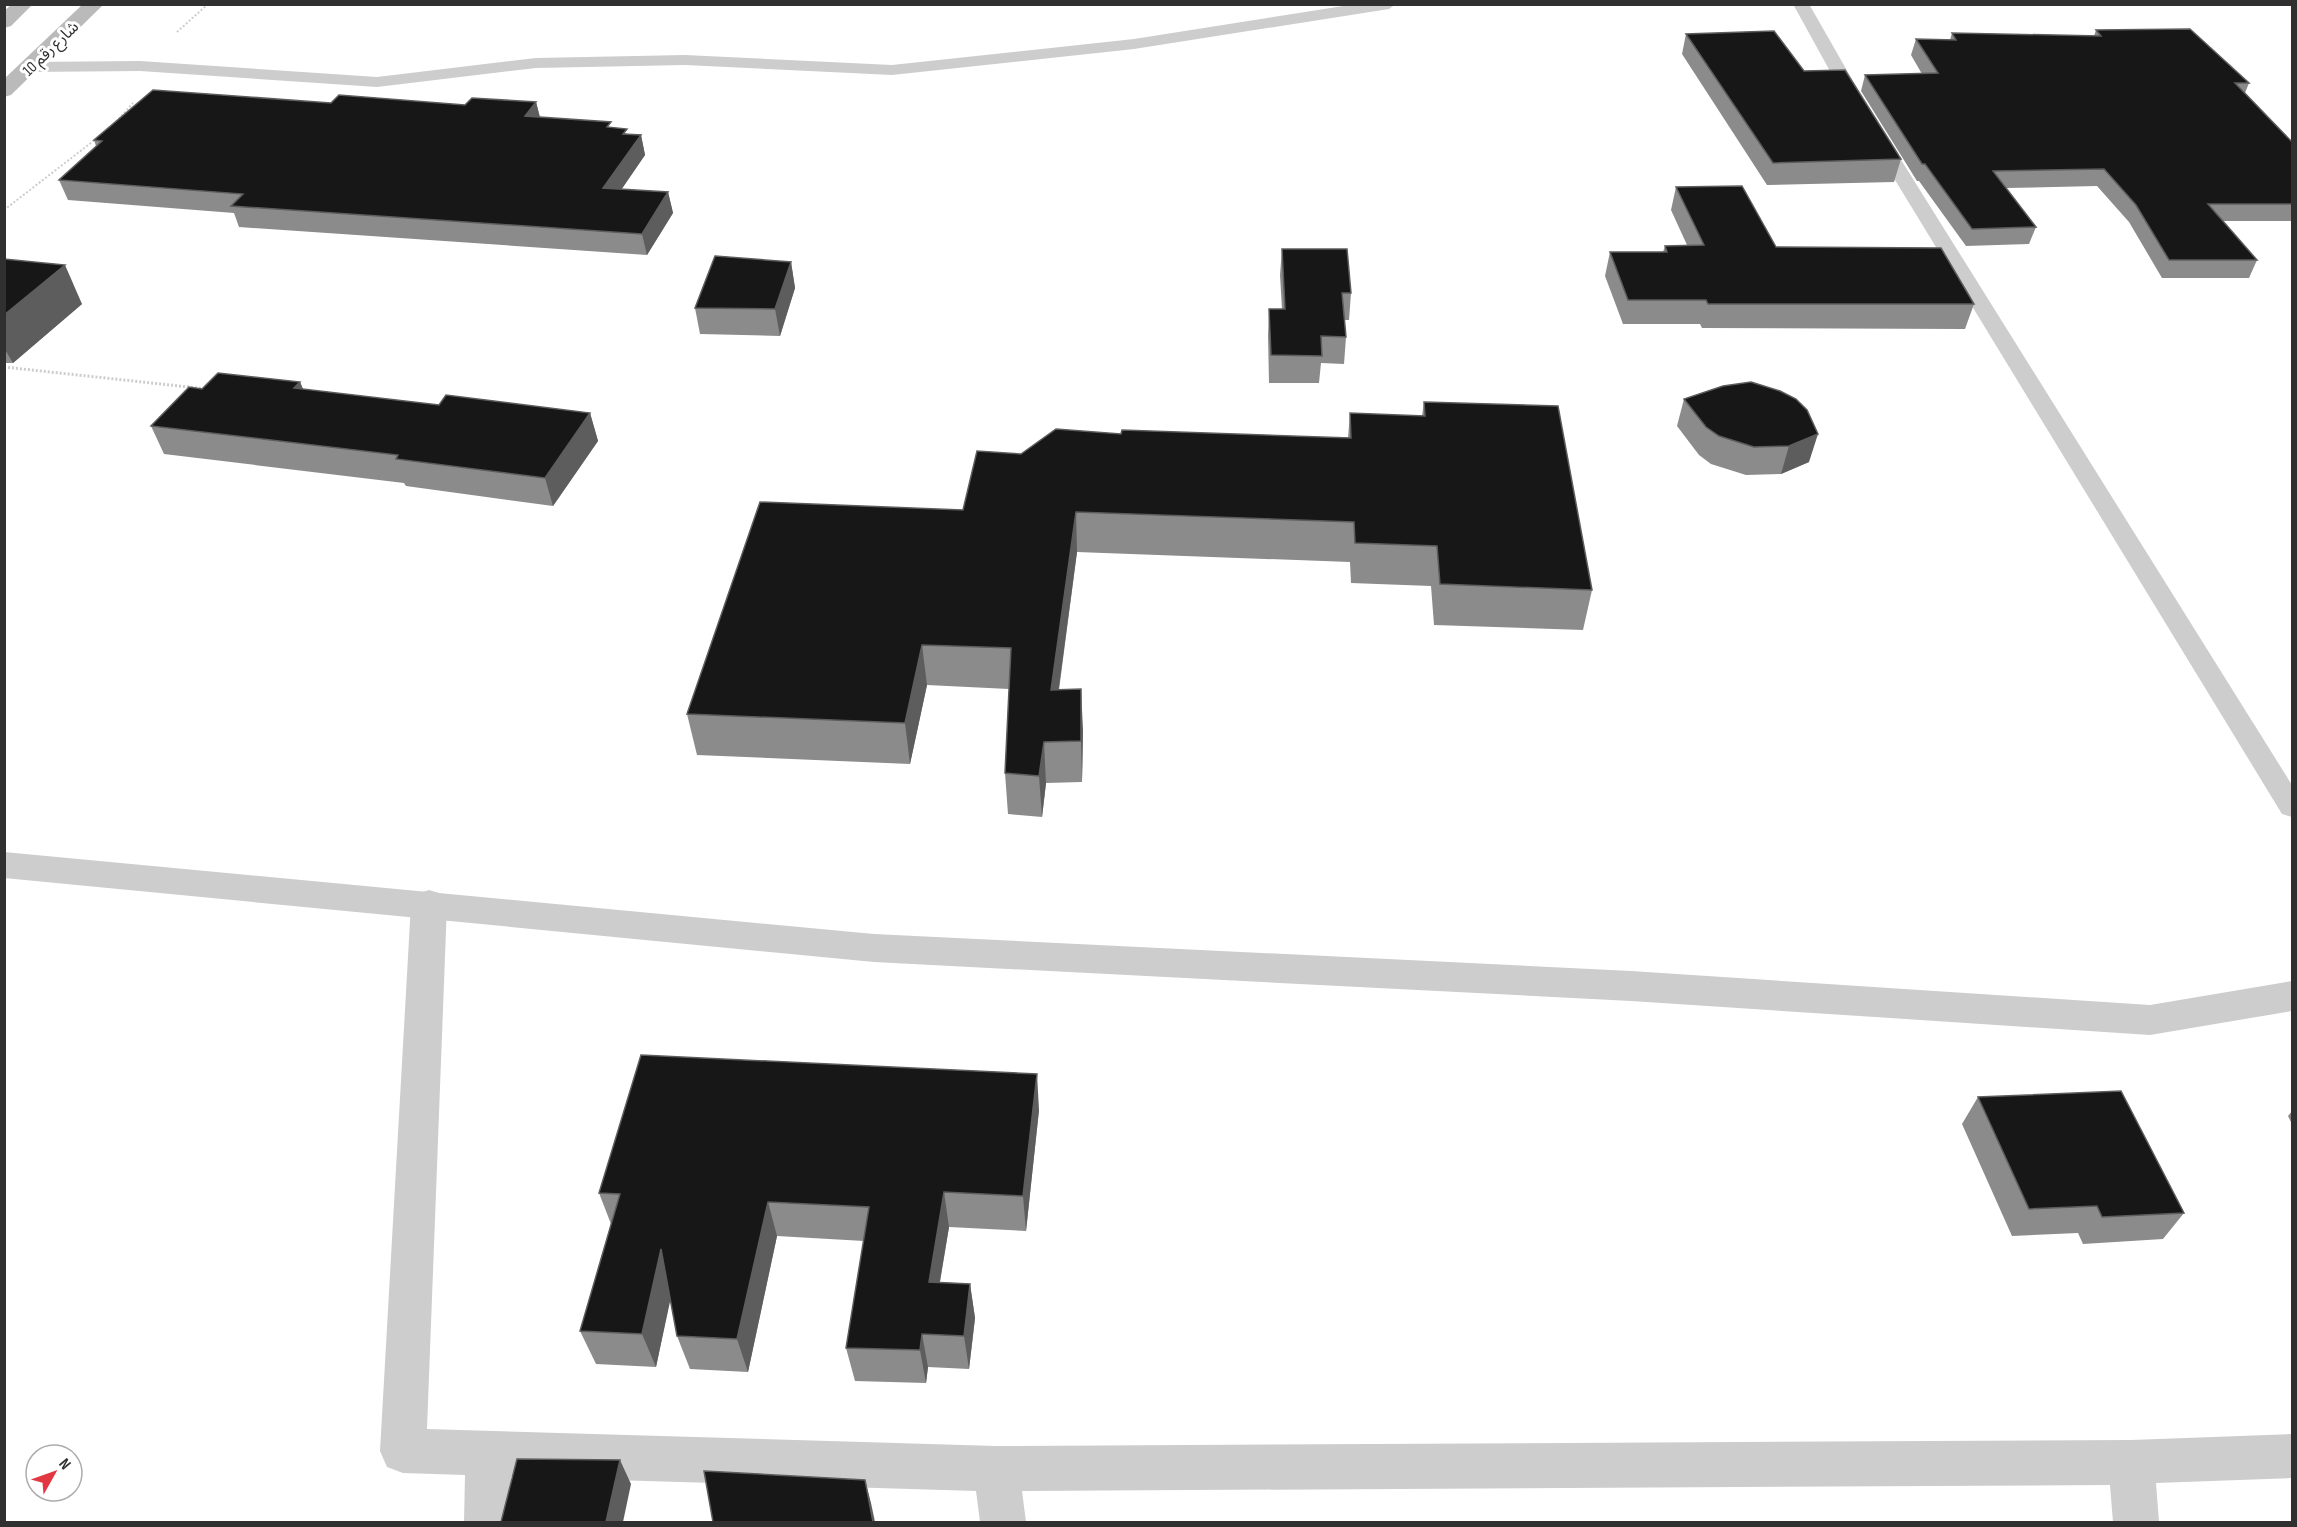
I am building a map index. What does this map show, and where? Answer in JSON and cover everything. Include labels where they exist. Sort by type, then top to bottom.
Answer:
[{"type":"main road","points":[[4,22],[24,4]]},
{"type":"main road","name":"شارع رقم 10","points":[[4,91],[95,4]]},
{"type":"street","points":[[4,865],[873,948],[1631,986],[2150,1020],[2292,996]]},
{"type":"street","points":[[429,904],[403,1451],[996,1469],[2130,1462],[2292,1456]]},
{"type":"street","points":[[487,1522],[488,1454]]},
{"type":"street","points":[[2130,1462],[2136,1522]]},
{"type":"street","points":[[996,1469],[1003,1522]]},
{"type":"lane","points":[[29,67],[140,66],[377,82],[536,63],[674,60],[892,70],[1134,45],[1389,4]]},
{"type":"lane","points":[[1801,4],[1839,74],[2292,807]]},
{"type":"path","points":[[111,128],[147,87],[140,66],[208,4]]},
{"type":"path","points":[[4,210],[102,135]]},
{"type":"path","points":[[4,367],[218,390]]},
{"type":"building","points":[[2190,29],[2249,83],[2235,83],[2292,142],[2292,204],[2208,204],[2257,260],[2169,260],[2136,205],[2104,169],[1993,171],[2036,227],[1972,229],[1925,164],[1922,164],[1865,75],[1938,73],[1916,39],[1956,40],[1952,33],[2101,36],[2096,30]]},
{"type":"building","points":[[1774,31],[1804,71],[1845,70],[1901,159],[1773,163],[1686,34]]},
{"type":"building","points":[[153,90],[331,103],[339,95],[465,105],[472,98],[536,102],[525,116],[611,122],[607,127],[627,129],[623,134],[641,135],[603,188],[668,192],[642,234],[231,206],[243,194],[59,180],[102,141],[94,140]]},
{"type":"building","points":[[1742,186],[1776,247],[1941,248],[1974,304],[1708,304],[1706,300],[1628,300],[1610,252],[1667,252],[1665,246],[1704,245],[1676,187]]},
{"type":"building","points":[[1282,249],[1347,249],[1351,293],[1342,293],[1346,337],[1321,336],[1322,356],[1271,355],[1269,309],[1285,309]]},
{"type":"building","points":[[715,256],[791,262],[775,309],[695,308]]},
{"type":"building","points":[[4,259],[65,265],[4,315]]},
{"type":"building","points":[[218,373],[300,382],[294,388],[439,405],[446,395],[590,413],[545,478],[396,459],[398,455],[151,426],[189,387],[202,389]]},
{"type":"building","points":[[1751,382],[1780,391],[1796,399],[1807,410],[1818,434],[1789,446],[1754,447],[1719,436],[1706,427],[1684,399],[1723,386]]},
{"type":"building","points":[[1424,402],[1558,406],[1592,590],[1440,584],[1437,546],[1355,543],[1354,522],[1076,512],[1051,690],[1081,689],[1081,741],[1044,742],[1039,776],[1005,773],[1011,648],[922,645],[905,723],[687,714],[760,502],[963,510],[977,451],[1021,454],[1056,429],[1121,434],[1122,430],[1351,438],[1350,413],[1425,416]]},
{"type":"building","points":[[641,1055],[1037,1074],[1023,1196],[944,1192],[929,1282],[970,1284],[964,1336],[922,1334],[920,1350],[846,1348],[869,1207],[768,1202],[737,1339],[677,1336],[661,1249],[642,1334],[580,1331],[620,1194],[599,1193]]},
{"type":"building","points":[[2121,1091],[2184,1213],[2102,1217],[2097,1206],[2029,1209],[1978,1097]]},
{"type":"building","points":[[517,1459],[620,1460],[606,1522],[501,1522]]},
{"type":"building","points":[[704,1471],[865,1480],[873,1522],[713,1522]]}]
